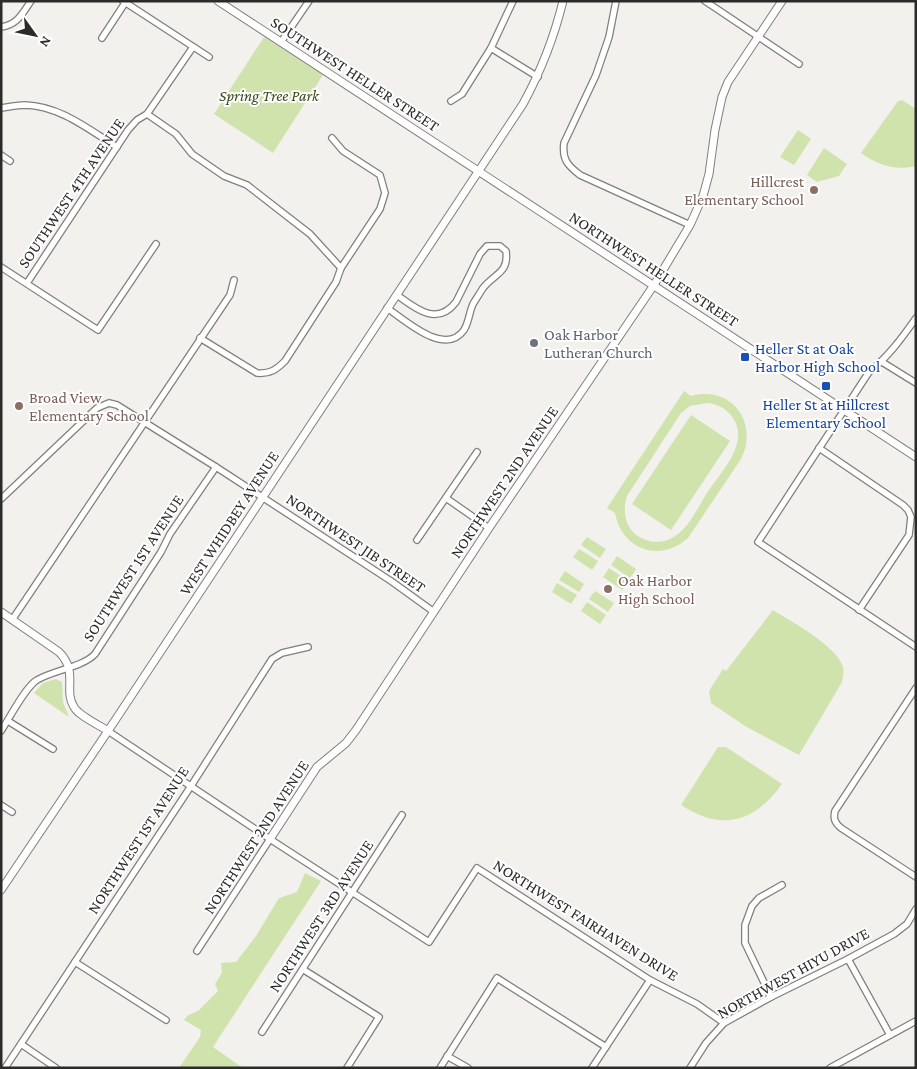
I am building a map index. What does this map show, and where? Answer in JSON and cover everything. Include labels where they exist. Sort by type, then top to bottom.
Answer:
[{"type":"street","points":[[1,27],[12,25],[18,20],[31,1]]},
{"type":"street","name":"SOUTHWEST HELLER STREET","points":[[218,1],[478,170]]},
{"type":"street","points":[[281,42],[309,1]]},
{"type":"street","points":[[451,101],[462,94],[491,48],[513,1]]},
{"type":"street","name":"WEST WHIDBEY AVENUE","points":[[1,890],[523,104],[538,77],[554,36],[563,1]]},
{"type":"street","points":[[616,1],[609,37],[596,76],[564,143],[563,154],[566,162],[580,174],[690,225]]},
{"type":"street","points":[[705,1],[799,64]]},
{"type":"street","name":"NORTHWEST 2ND AVENUE","points":[[197,951],[317,767],[350,738],[489,528],[654,285],[690,225],[703,196],[709,174],[722,97],[728,82],[782,1]]},
{"type":"street","points":[[102,38],[124,2],[209,56]]},
{"type":"street","name":"SOUTHWEST 4TH AVENUE","points":[[27,283],[116,147],[128,130],[147,114],[193,47]]},
{"type":"street","points":[[491,48],[538,77]]},
{"type":"street","points":[[1,108],[24,105],[48,108],[63,114],[116,147]]},
{"type":"street","points":[[147,114],[176,134],[192,154],[224,176],[247,185],[310,234],[341,268]]},
{"type":"street","points":[[200,338],[250,370],[266,374],[275,371],[285,362],[340,275],[341,268],[380,209],[385,193],[380,175],[343,151],[332,138]]},
{"type":"street","points":[[1,155],[10,161]]},
{"type":"street","name":"NORTHWEST HELLER STREET","points":[[478,170],[916,457]]},
{"type":"street","points":[[1,267],[98,330],[156,244]]},
{"type":"street","points":[[387,308],[434,339],[450,340],[458,336],[468,322],[478,296],[506,264],[506,250],[500,246],[487,246],[480,254],[452,308],[441,314],[421,312],[397,295]]},
{"type":"street","points":[[12,620],[230,295],[234,280]]},
{"type":"street","points":[[916,318],[882,362],[869,372],[758,542],[916,647]]},
{"type":"street","points":[[882,362],[916,383]]},
{"type":"street","name":"NORTHWEST JIB STREET","points":[[1,499],[97,408],[109,403],[117,405],[391,581],[434,612]]},
{"type":"street","points":[[819,448],[903,505],[911,517],[909,535],[859,610]]},
{"type":"street","points":[[418,540],[476,452]]},
{"type":"street","name":"SOUTHWEST 1ST AVENUE","points":[[1,732],[36,680],[83,663],[95,654],[161,552],[170,534],[216,467]]},
{"type":"street","points":[[446,498],[489,528]]},
{"type":"street","points":[[1,612],[60,652],[69,667],[71,676],[70,698],[75,709],[108,731]]},
{"type":"street","name":"NORTHWEST 1ST AVENUE","points":[[5,1068],[191,786],[272,659],[282,653],[308,647]]},
{"type":"street","points":[[916,688],[835,811],[834,816],[837,825],[841,828],[916,877]]},
{"type":"street","points":[[8,720],[53,749]]},
{"type":"street","name":"NORTHWEST FAIRHAVEN DRIVE","points":[[108,731],[429,942],[478,868],[650,980],[697,1004],[724,1023]]},
{"type":"street","points":[[1,805],[12,812]]},
{"type":"street","name":"NORTHWEST 3RD AVENUE","points":[[262,1032],[304,970],[402,815]]},
{"type":"street","points":[[770,997],[745,943],[745,925],[752,906],[759,898],[782,885]]},
{"type":"street","name":"NORTHWEST HIYU DRIVE","points":[[690,1068],[706,1043],[724,1023],[770,997],[848,959],[902,929],[916,909]]},
{"type":"street","points":[[848,959],[890,1035]]},
{"type":"street","points":[[76,962],[166,1020]]},
{"type":"street","points":[[304,970],[379,1017],[347,1068]]},
{"type":"street","points":[[440,1068],[497,978],[606,1047]]},
{"type":"street","points":[[592,1068],[650,980]]},
{"type":"street","points":[[830,1068],[916,1021]]},
{"type":"street","points":[[21,1044],[56,1068]]},
{"type":"street","points":[[447,1056],[468,1068]]},
{"type":"street","points":[[844,1061],[846,1068]]},
{"type":"green space","name":"Spring Tree Park","points":[[264,37],[323,75],[273,153],[214,114]]},
{"type":"green space","points":[[902,100],[916,109],[916,166],[901,168],[880,164],[861,153],[898,101]]},
{"type":"green space","points":[[798,130],[811,139],[794,165],[780,157]]},
{"type":"green space","points":[[824,148],[847,164],[839,176],[817,182],[807,175]]},
{"type":"green space","points":[[684,391],[691,396],[706,394],[719,396],[730,402],[738,410],[744,420],[747,432],[746,446],[741,459],[688,538],[677,546],[666,550],[654,551],[644,549],[634,544],[625,536],[619,526],[615,513],[607,508]],"holes":[[[711,404],[728,412],[737,428],[738,437],[732,457],[683,530],[672,538],[657,542],[641,538],[633,532],[626,519],[625,505],[627,496],[681,413],[690,406]]]},
{"type":"green space","points":[[691,415],[730,441],[671,530],[632,504]]},
{"type":"green space","points":[[587,537],[606,549],[600,558],[581,545]]},
{"type":"green space","points":[[579,549],[598,561],[592,570],[573,557]]},
{"type":"green space","points":[[617,556],[636,569],[630,578],[611,565]]},
{"type":"green space","points":[[609,568],[628,581],[622,590],[603,577]]},
{"type":"green space","points":[[565,571],[584,584],[579,592],[559,580]]},
{"type":"green space","points":[[557,583],[577,595],[571,604],[552,592]]},
{"type":"green space","points":[[595,591],[614,603],[608,612],[589,599]]},
{"type":"green space","points":[[587,602],[606,615],[600,624],[581,611]]},
{"type":"green space","points":[[773,610],[823,643],[839,659],[843,667],[842,682],[799,755],[745,726],[711,703],[709,691],[723,669],[726,671]]},
{"type":"green space","points":[[56,679],[62,682],[63,702],[69,717],[34,693],[43,683]]},
{"type":"green space","points":[[718,747],[726,747],[782,784],[761,807],[737,819],[710,818],[681,805]]},
{"type":"green space","points":[[305,873],[321,881],[213,1047],[243,1068],[179,1068],[200,1037],[201,1030],[184,1020],[187,1016],[199,1010],[218,991],[215,984],[222,973],[221,963],[236,962],[256,936],[279,898],[297,892]]},
{"type":"place","name":"Hillcrest Elementary School","points":[[814,190]]},
{"type":"place","name":"Oak Harbor Lutheran Church","points":[[534,343]]},
{"type":"place","name":"Heller St at Oak Harbor High School","points":[[745,357]]},
{"type":"place","name":"Heller St at Hillcrest Elementary School","points":[[826,386]]},
{"type":"place","name":"Broad View Elementary School","points":[[19,406]]},
{"type":"place","name":"Oak Harbor High School","points":[[608,589]]}]
